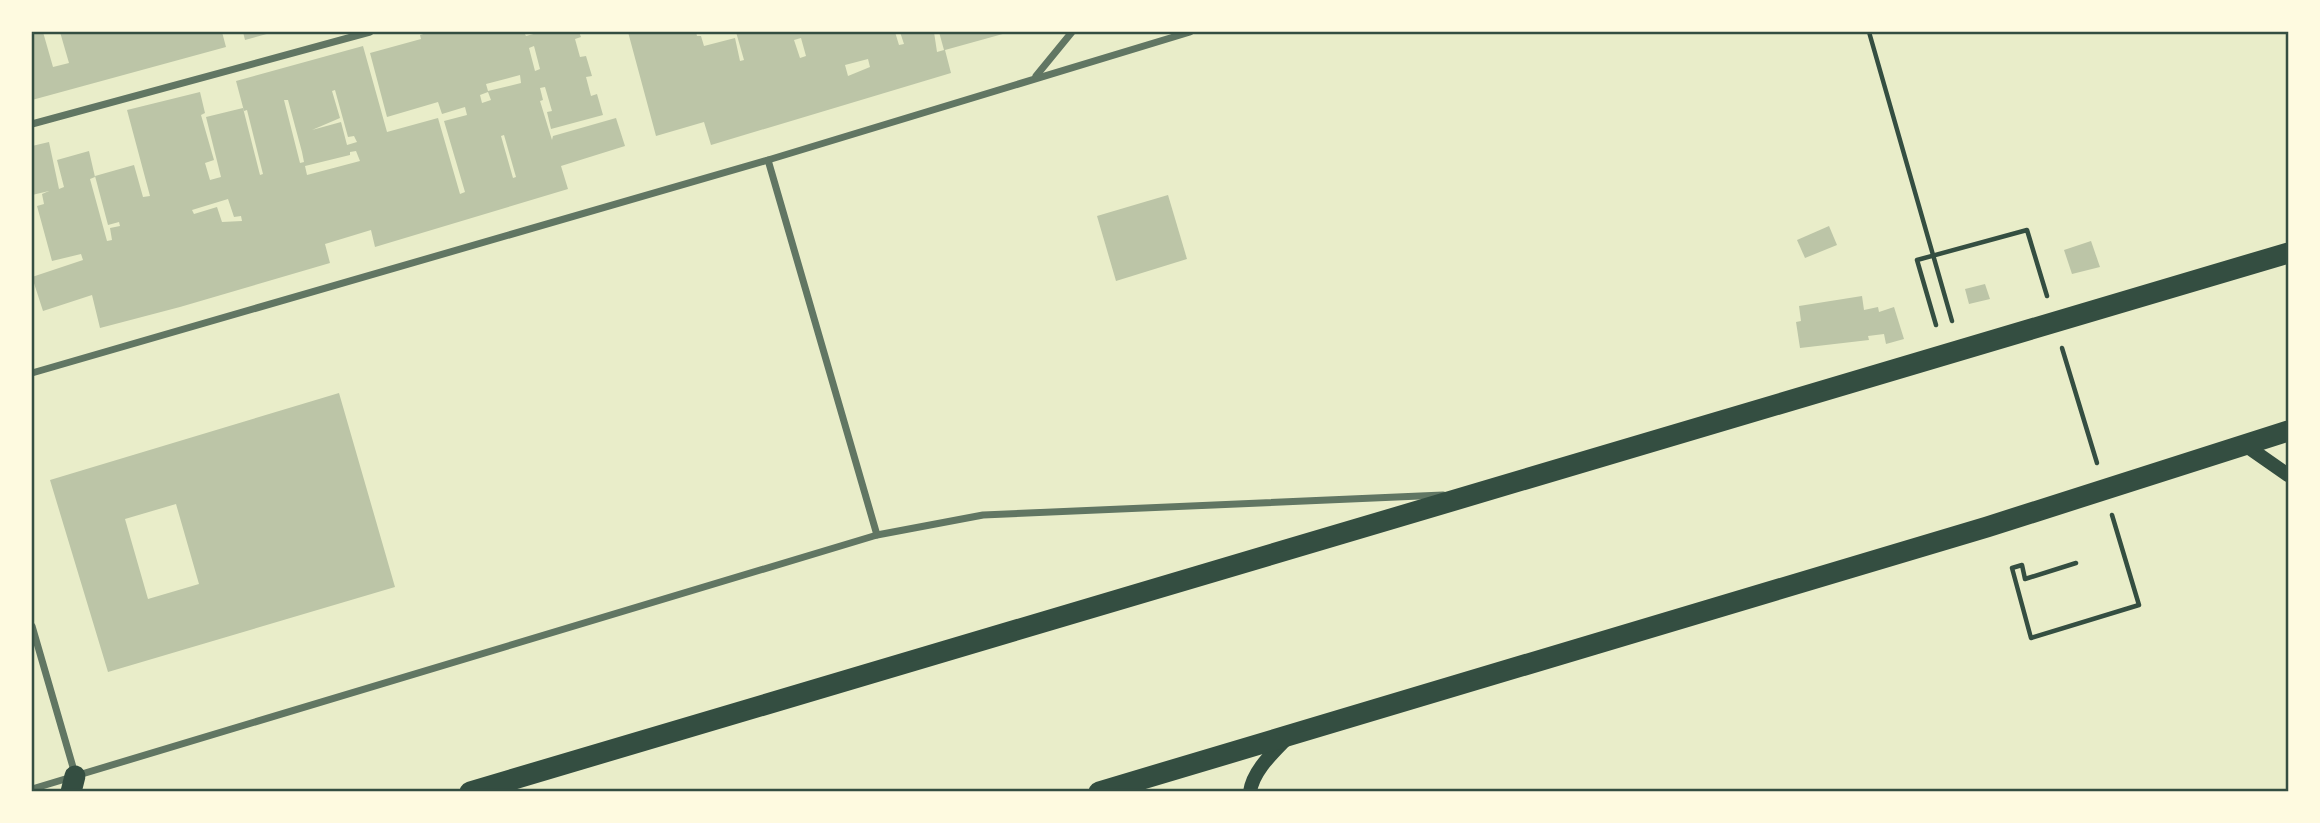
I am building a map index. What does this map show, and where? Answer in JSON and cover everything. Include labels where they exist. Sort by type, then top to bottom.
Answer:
[{"type":"highway","points":[[470,792],[2288,253]]},
{"type":"highway","points":[[1099,792],[1987,527],[2288,431]]},
{"type":"main road","points":[[2245,445],[2288,475]]},
{"type":"main road","points":[[1250,792],[1251,783],[1267,758],[1290,735]]},
{"type":"street","points":[[32,124],[370,32]]},
{"type":"street","points":[[1035,76],[1072,32]]},
{"type":"street","points":[[32,373],[768,160],[1035,76],[1190,32]]},
{"type":"street","points":[[768,160],[877,535]]},
{"type":"street","points":[[32,789],[73,784],[877,535],[983,515],[1471,494]]},
{"type":"street","points":[[32,626],[73,784]]},
{"type":"path","points":[[1869,32],[1952,321]]},
{"type":"path","points":[[1937,325],[1917,260],[2027,230],[2050,307]]},
{"type":"path","points":[[2062,346],[2100,476]]},
{"type":"path","points":[[2076,563],[2025,579],[2022,565],[2012,568],[2031,638],[2139,606],[2108,502]]},
{"type":"building","points":[[32,32],[43,32],[53,67],[69,63],[60,32],[222,32],[226,47],[32,100]]},
{"type":"building","points":[[243,32],[274,32],[245,40]]},
{"type":"building","points":[[430,32],[524,32],[526,36],[541,32],[579,32],[581,37],[575,39],[580,57],[586,56],[592,76],[586,77],[591,96],[597,94],[603,115],[551,129],[547,112],[552,111],[545,87],[540,88],[543,100],[540,101],[552,140],[553,136],[616,118],[625,146],[561,166],[568,189],[375,247],[371,230],[325,244],[330,263],[180,307],[100,328],[92,295],[43,311],[32,277],[83,260],[81,254],[52,261],[37,206],[44,204],[42,194],[49,191],[32,195],[32,146],[49,142],[59,189],[64,187],[57,160],[89,151],[95,177],[90,179],[107,241],[112,240],[110,228],[120,226],[119,222],[108,225],[95,176],[134,165],[143,197],[150,196],[127,110],[200,92],[205,113],[201,115],[214,160],[205,163],[210,180],[221,177],[206,117],[243,108],[260,175],[263,174],[247,110],[244,111],[236,81],[363,46],[387,132],[438,118],[460,194],[465,192],[444,121],[467,115],[465,107],[442,114],[438,102],[387,117],[370,53],[421,39],[420,35]],"holes":[[[534,46],[540,69],[535,71],[529,48]],[[520,75],[521,83],[488,91],[486,84]],[[335,90],[348,137],[354,136],[357,142],[347,145],[341,122],[312,130],[340,118],[332,91]],[[488,92],[491,100],[482,103],[480,95]],[[284,100],[288,100],[304,162],[300,163]],[[504,135],[516,177],[513,178],[501,136]],[[356,151],[360,161],[307,175],[305,166],[350,155],[350,152]],[[228,199],[234,217],[241,216],[242,221],[222,222],[217,207],[194,214],[192,210]]]},
{"type":"building","points":[[628,32],[696,32],[697,36],[701,36],[704,46],[735,38],[740,61],[744,60],[736,32],[895,32],[899,45],[904,44],[900,32],[934,32],[937,52],[944,50],[939,32],[1010,32],[945,50],[951,73],[711,145],[704,122],[656,136]],"holes":[[[801,38],[806,56],[800,58],[794,40]],[[868,59],[870,67],[848,76],[845,65]]]},
{"type":"building","points":[[1168,195],[1187,259],[1116,281],[1097,216]]},
{"type":"building","points":[[1829,226],[1837,245],[1805,258],[1797,240]]},
{"type":"building","points":[[2091,241],[2100,267],[2072,274],[2064,250]]},
{"type":"building","points":[[1985,284],[1990,299],[1969,304],[1965,289]]},
{"type":"building","points":[[1862,296],[1864,310],[1878,307],[1879,312],[1894,307],[1904,339],[1886,344],[1884,334],[1868,336],[1869,340],[1800,348],[1796,322],[1801,321],[1799,306]]},
{"type":"building","points":[[339,393],[395,587],[108,672],[50,480]],"holes":[[[176,504],[199,584],[148,599],[125,519]]]}]
